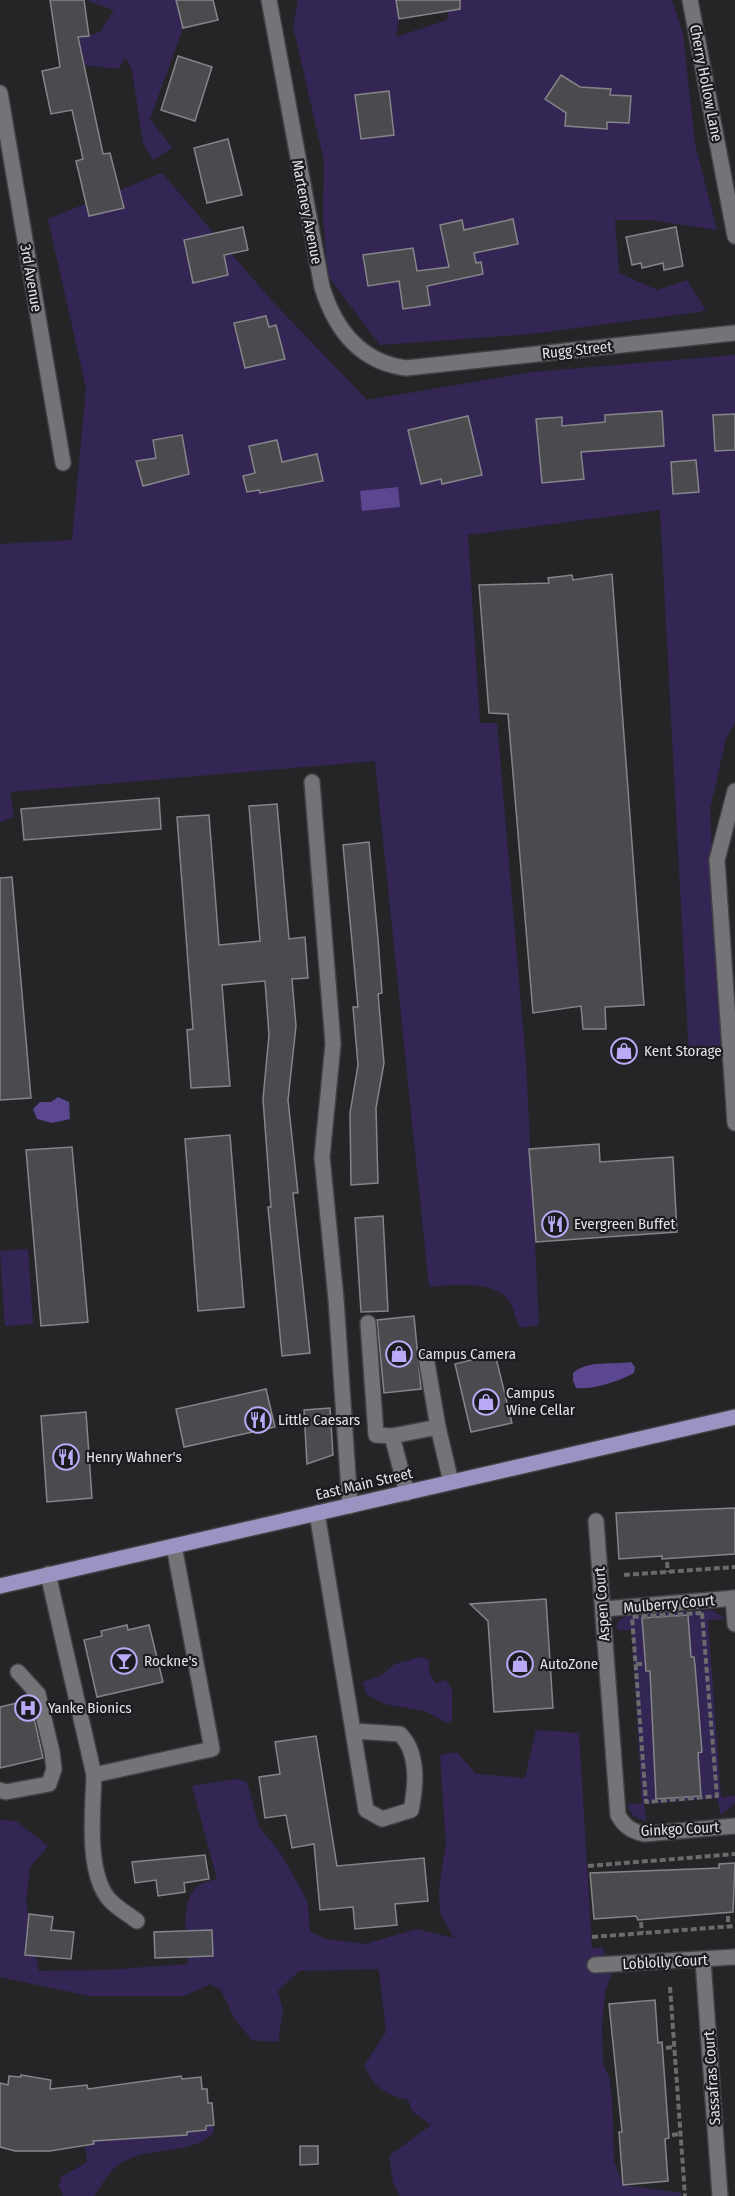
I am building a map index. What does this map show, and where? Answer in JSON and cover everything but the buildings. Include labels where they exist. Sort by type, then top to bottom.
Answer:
[{"type":"main road","name":"East Main Street","points":[[0,1586],[735,1417]]},
{"type":"street","name":"Marteney Avenue","points":[[268,0],[315,257],[330,312],[349,339],[378,361],[392,366],[420,367]]},
{"type":"street","name":"Cherry Hollow Lane","points":[[690,0],[735,236]]},
{"type":"street","name":"3rd Avenue","points":[[0,93],[63,463]]},
{"type":"street","name":"Rugg Street","points":[[420,367],[735,333]]},
{"type":"street","points":[[312,782],[333,1044],[331,1081],[322,1138],[323,1169],[336,1299],[350,1506]]},
{"type":"street","points":[[735,791],[717,860],[735,1123]]},
{"type":"street","points":[[368,1323],[376,1436],[392,1436],[438,1427]]},
{"type":"street","points":[[426,1357],[438,1427],[451,1482]]},
{"type":"street","points":[[392,1436],[407,1492]]},
{"type":"street","points":[[317,1513],[366,1810],[382,1818],[411,1810],[416,1784],[408,1742],[400,1734],[354,1731]]},
{"type":"street","name":"Aspen Court","points":[[596,1521],[615,1795]]},
{"type":"street","points":[[94,1775],[212,1749],[174,1546]]},
{"type":"street","points":[[48,1575],[94,1775],[93,1831],[100,1885],[109,1899],[137,1921]]},
{"type":"street","points":[[734,1598],[735,1624]]},
{"type":"street","name":"Mulberry Court","points":[[603,1609],[734,1598]]},
{"type":"street","points":[[0,1790],[6,1792],[49,1784],[54,1769],[38,1694],[18,1672]]},
{"type":"street","name":"Ginkgo Court","points":[[615,1795],[618,1815],[623,1824],[633,1832],[644,1834],[735,1826]]},
{"type":"street","name":"Loblolly Court","points":[[596,1965],[703,1961],[735,1957]]},
{"type":"street","name":"Sassafras Court","points":[[703,1961],[720,2196]]},
{"type":"path","points":[[667,1562],[668,1572]]},
{"type":"path","points":[[624,1575],[735,1567]]},
{"type":"path","points":[[702,1613],[717,1796],[646,1802],[636,1664],[632,1617],[702,1613]]},
{"type":"path","points":[[698,1662],[706,1661]]},
{"type":"path","points":[[636,1664],[642,1664]]},
{"type":"path","points":[[705,1748],[713,1748]]},
{"type":"path","points":[[642,1753],[649,1753]]},
{"type":"path","points":[[588,1866],[637,1864],[735,1854]]},
{"type":"path","points":[[723,1855],[724,1861]]},
{"type":"path","points":[[728,1916],[728,1926]]},
{"type":"path","points":[[641,1922],[642,1933]]},
{"type":"path","points":[[592,1937],[735,1926]]},
{"type":"path","points":[[670,1987],[685,2196]]},
{"type":"path","points":[[666,2048],[674,2047]]},
{"type":"path","points":[[672,2135],[681,2134]]},
{"type":"shaded area","points":[[85,0],[176,0],[183,28],[150,119],[172,148],[153,160],[143,143],[132,70],[126,58],[118,69],[68,63],[66,42],[100,32],[114,10]]},
{"type":"shaded area","points":[[298,0],[396,0],[399,19],[396,37],[447,20],[449,0],[672,0],[683,34],[695,144],[717,230],[651,220],[615,220],[619,273],[657,290],[687,280],[706,311],[530,334],[380,345],[328,276],[323,219],[324,161],[293,26]]},
{"type":"shaded area","points":[[162,173],[272,301],[367,400],[533,372],[735,355],[735,723],[726,738],[710,809],[721,1055],[689,1056],[660,510],[468,535],[480,723],[497,723],[526,1063],[539,1325],[520,1328],[507,1298],[491,1289],[470,1285],[429,1287],[375,761],[10,792],[14,817],[0,822],[0,544],[72,540],[86,388],[48,219]]},
{"type":"shaded area","points":[[398,487],[400,507],[362,511],[360,491]]},
{"type":"shaded area","points":[[58,1097],[69,1102],[70,1119],[52,1123],[37,1119],[33,1109],[40,1102],[51,1102]]},
{"type":"shaded area","points":[[28,1249],[33,1324],[5,1326],[0,1251]]},
{"type":"shaded area","points":[[631,1362],[635,1367],[634,1373],[614,1382],[576,1388],[573,1381],[573,1373],[585,1366]]},
{"type":"shaded area","points":[[712,1610],[726,1619],[708,1620],[721,1797],[735,1796],[735,1803],[721,1815],[717,1798],[644,1804],[646,1821],[639,1819],[634,1816],[627,1805],[642,1803],[632,1630],[617,1630],[618,1623],[626,1616]]},
{"type":"shaded area","points":[[421,1657],[429,1660],[429,1671],[435,1683],[446,1680],[452,1691],[452,1721],[445,1722],[425,1711],[385,1704],[366,1694],[363,1682],[380,1676],[395,1664]]},
{"type":"shaded area","points":[[536,1730],[579,1733],[592,1949],[602,1947],[612,1971],[605,1993],[602,2025],[603,2064],[609,2077],[612,2101],[614,2161],[623,2185],[681,2193],[681,2196],[400,2196],[393,2183],[389,2156],[431,2125],[413,2112],[408,2100],[393,2096],[377,2085],[364,2066],[386,2032],[379,1969],[299,1971],[278,1991],[283,2011],[278,2042],[252,2040],[234,2018],[221,1990],[211,1984],[184,1996],[89,1996],[0,1977],[0,1820],[16,1821],[48,1846],[30,1867],[26,1902],[39,1971],[104,1970],[188,1964],[186,1910],[189,1900],[199,1885],[217,1879],[192,1786],[237,1779],[247,1782],[259,1827],[279,1851],[307,1900],[310,1931],[325,1939],[365,1944],[417,1929],[454,1938],[440,1913],[439,1888],[446,1844],[440,1755],[457,1752],[476,1774],[525,1778]]},
{"type":"shaded area","points":[[214,2125],[213,2133],[192,2145],[144,2154],[121,2163],[109,2174],[94,2196],[63,2196],[59,2186],[61,2177],[87,2162],[85,2145],[94,2144],[93,2141],[156,2138],[156,2135],[170,2133],[170,2137],[187,2135],[187,2132],[206,2130],[206,2126]]},
{"type":"place","name":"Kent Storage","points":[[624,1051]]},
{"type":"place","name":"Evergreen Buffet","points":[[555,1224]]},
{"type":"place","name":"Campus Camera","points":[[399,1354]]},
{"type":"place","name":"Campus Wine Cellar","points":[[486,1402]]},
{"type":"place","name":"Little Caesars","points":[[258,1420]]},
{"type":"place","name":"Henry Wahner's","points":[[66,1457]]},
{"type":"place","name":"Rockne's","points":[[124,1661]]},
{"type":"place","name":"AutoZone","points":[[520,1664]]},
{"type":"place","name":"Yanke Bionics","points":[[28,1708]]}]
